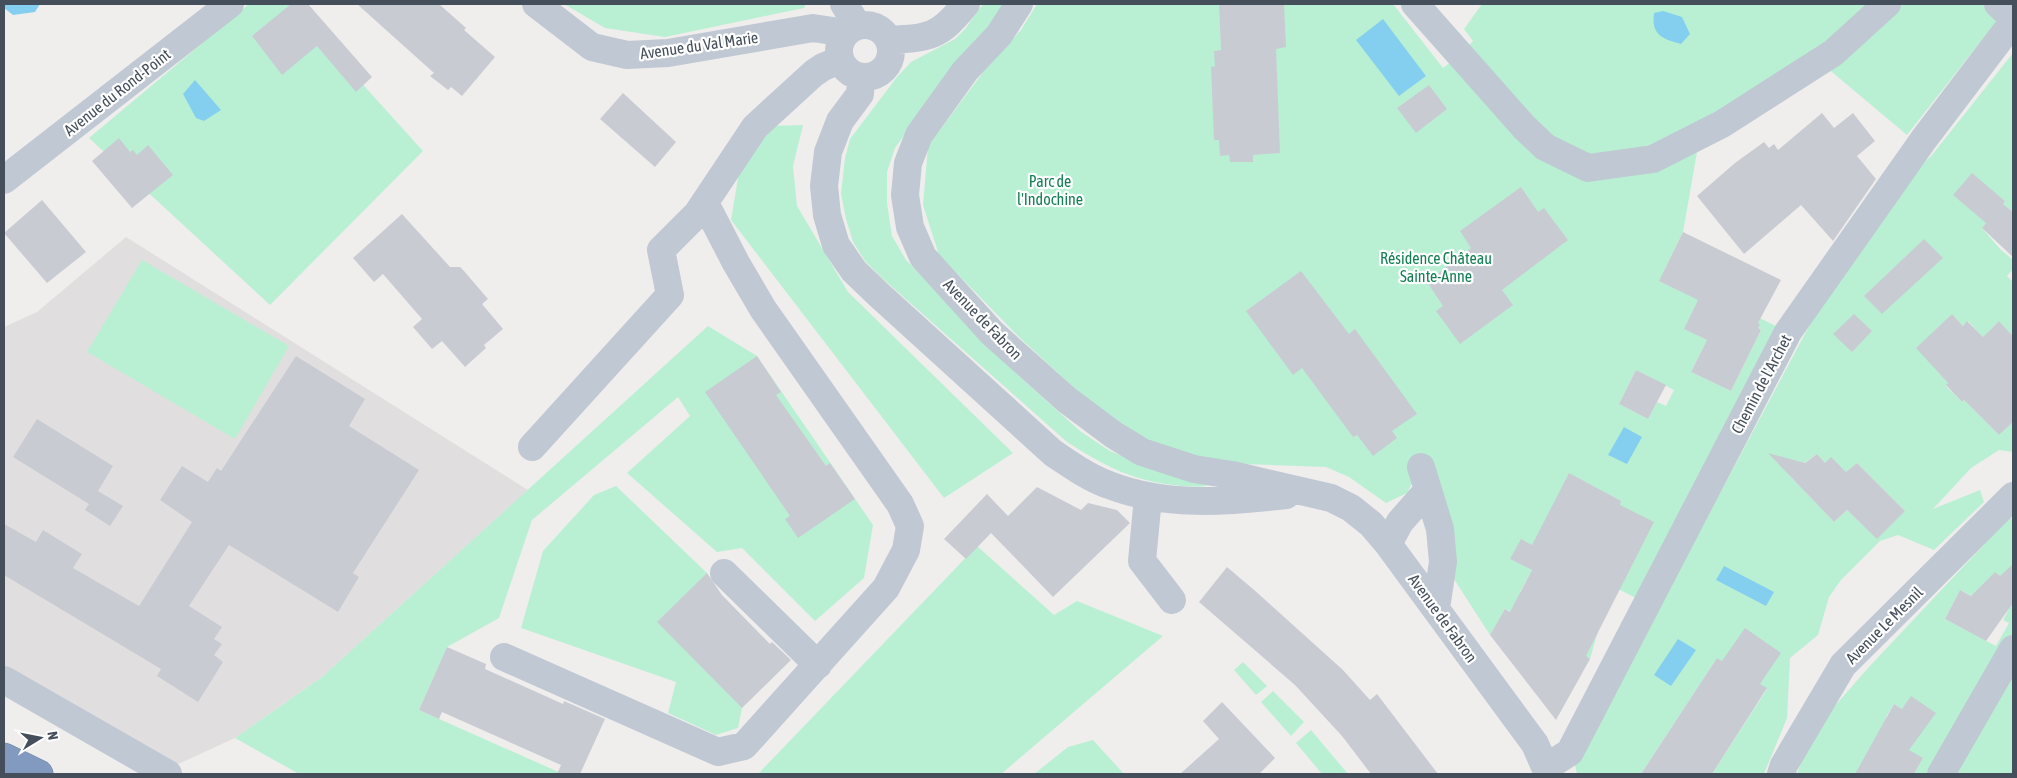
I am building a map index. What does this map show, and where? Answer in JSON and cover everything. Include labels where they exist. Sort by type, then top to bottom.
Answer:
[{"type":"highway","points":[[4,757],[39,774]]},
{"type":"street","name":"Avenue du Rond-Point","points":[[4,180],[230,4]]},
{"type":"street","name":"Avenue du Val Marie","points":[[536,4],[592,46],[626,55],[668,53],[849,21]]},
{"type":"street","points":[[889,40],[929,36],[944,28],[966,4]]},
{"type":"street","name":"Avenue de Fabron","points":[[1019,4],[999,35],[965,71],[918,136],[910,156],[905,195],[910,227],[923,257],[992,333],[1067,400],[1114,435],[1142,452],[1194,469],[1230,488]]},
{"type":"street","points":[[1415,4],[1524,127],[1545,147],[1588,168],[1653,159],[1722,124],[1833,53],[1887,4]]},
{"type":"street","points":[[1998,4],[2013,20]]},
{"type":"street","name":"Chemin de l'Archet","points":[[1548,771],[1570,752],[1788,332],[1924,139],[2013,20]]},
{"type":"street","points":[[849,21],[873,26],[885,34],[889,40],[891,56],[883,70],[877,75],[861,77],[852,74],[840,60],[839,50],[841,41],[849,21]]},
{"type":"street","points":[[532,447],[670,295],[661,250],[697,214],[756,127],[814,73],[840,60]]},
{"type":"street","name":"Avenue de Fabron","points":[[861,77],[860,94],[840,121],[828,152],[824,186],[827,215],[836,245],[854,271],[1053,454],[1080,471],[1108,485],[1148,497],[1230,488],[1308,493],[1331,498],[1351,508],[1371,524],[1388,544],[1436,608],[1535,744],[1548,771]]},
{"type":"street","points":[[504,657],[718,752],[744,746],[886,588],[906,550],[910,526],[900,504],[763,309],[736,263],[705,203]]},
{"type":"street","points":[[1388,544],[1425,478],[1440,529],[1443,562],[1436,608]]},
{"type":"street","name":"Avenue Le Mesnil","points":[[1781,774],[1784,764],[1843,665],[2013,496]]},
{"type":"street","points":[[1148,497],[1142,561],[1172,600]]},
{"type":"street","points":[[724,572],[818,665]]},
{"type":"street","points":[[1941,774],[2013,649]]},
{"type":"street","points":[[4,680],[168,774]]},
{"type":"shaded area","points":[[126,237],[528,490],[322,677],[235,738],[174,766],[4,667],[4,327],[37,312]]},
{"type":"green space","points":[[249,4],[290,4],[423,151],[270,305],[89,138]]},
{"type":"green space","points":[[564,4],[806,4],[804,8],[665,37],[605,28]]},
{"type":"green space","points":[[983,4],[1006,4],[994,25],[933,95],[895,148],[887,172],[887,203],[892,236],[906,260],[1019,376],[1080,431],[1110,451],[1145,465],[1212,484],[1182,486],[1135,477],[1108,466],[1067,442],[882,278],[865,261],[853,242],[841,194],[845,158],[850,139],[897,77],[911,62],[955,39],[965,29]]},
{"type":"green space","name":"Résidence Château Sainte-Anne","points":[[1037,4],[1393,4],[1443,68],[1460,55],[1473,41],[1464,29],[1482,4],[2010,4],[1907,135],[1826,67],[1697,152],[1683,232],[1664,271],[1780,328],[1636,598],[1521,540],[1511,559],[1532,570],[1520,592],[1598,631],[1590,659],[1506,609],[1490,635],[1443,562],[1414,479],[1407,493],[1386,503],[1349,477],[1326,467],[1217,463],[1157,448],[1082,395],[1019,337],[939,255],[923,205],[928,146],[990,63],[1021,30]],"holes":[[[1711,305],[1761,330],[1731,391],[1691,372],[1707,340],[1697,335]],[[1636,370],[1674,390],[1666,406],[1657,402],[1648,419],[1619,404]]]},
{"type":"green space","points":[[2013,53],[2013,212],[2003,204],[2005,201],[1972,174],[1986,223],[1982,228],[2000,249],[2013,260],[2013,269],[2007,276],[2013,282],[2013,336],[1999,321],[1986,334],[1996,344],[1992,347],[1968,321],[1963,326],[1952,314],[1917,348],[1948,383],[1946,386],[1962,402],[1964,400],[1999,435],[2013,422],[2013,452],[1999,450],[1971,468],[1933,509],[1980,490],[1984,502],[1934,550],[1898,535],[1880,541],[1841,580],[1829,597],[1818,635],[1790,658],[1787,718],[1764,774],[1712,774],[1767,689],[1717,658],[1641,774],[1577,774],[1575,765],[1823,300],[1894,193],[1932,155]],"holes":[[[1817,454],[1825,463],[1846,472],[1857,463],[1905,511],[1882,519],[1870,532],[1847,510],[1834,522],[1788,474]]]},
{"type":"green space","points":[[803,125],[793,166],[797,206],[848,292],[1013,453],[944,498],[731,220],[739,172],[770,126]]},
{"type":"green space","points":[[142,260],[289,346],[235,439],[87,352]]},
{"type":"green space","points":[[708,326],[757,356],[873,525],[864,578],[815,621],[742,548],[717,552],[627,473],[690,416],[678,397],[532,520],[499,618],[447,647],[419,710],[563,774],[299,774],[235,738],[322,677]]},
{"type":"green space","points":[[616,486],[707,573],[742,708],[738,728],[716,735],[668,713],[676,682],[521,628],[543,551],[594,495]]},
{"type":"green space","points":[[2013,518],[2013,564],[2011,566],[2013,568],[2013,636],[1930,774],[1914,774],[1923,758],[1857,772],[1861,774],[1797,774],[1810,737],[1818,725],[1869,667],[2008,519]],"holes":[[[1960,590],[1990,605],[2009,609],[2003,620],[2009,623],[1996,646],[1945,619]],[[1894,704],[1923,722],[1915,734],[1886,717]]]},
{"type":"green space","points":[[977,546],[1054,615],[1077,601],[1163,636],[1001,774],[758,774]]},
{"type":"green space","points":[[2013,660],[2013,774],[1952,774]]},
{"type":"green space","points":[[1243,662],[1267,686],[1256,695],[1234,670]]},
{"type":"green space","points":[[1273,691],[1304,722],[1291,736],[1261,702]]},
{"type":"green space","points":[[1311,730],[1348,774],[1322,774],[1296,743]]},
{"type":"green space","points":[[1093,740],[1124,774],[1034,774],[1068,747]]},
{"type":"water","points":[[4,4],[40,4],[35,12],[13,15],[4,8]]},
{"type":"water","points":[[1663,11],[1682,17],[1690,34],[1681,44],[1663,38],[1656,31],[1654,13]]},
{"type":"water","points":[[1383,19],[1426,76],[1399,96],[1356,40]]},
{"type":"water","points":[[195,80],[221,110],[204,121],[196,118],[183,94]]},
{"type":"water","points":[[1624,427],[1642,437],[1627,464],[1608,455]]},
{"type":"water","points":[[1724,566],[1774,592],[1766,606],[1716,580]]},
{"type":"water","points":[[1678,639],[1696,650],[1671,686],[1654,675]]},
{"type":"building","points":[[291,4],[308,4],[372,77],[356,92],[317,46],[282,75],[252,36]]},
{"type":"building","points":[[357,4],[439,4],[466,28],[464,30],[495,57],[462,96],[451,87],[448,90],[430,76],[434,73]]},
{"type":"building","points":[[1219,4],[1284,4],[1286,47],[1276,49],[1280,153],[1253,155],[1253,162],[1230,162],[1229,155],[1220,156],[1219,140],[1214,140],[1211,67],[1215,66],[1214,51],[1221,50]]},
{"type":"building","points":[[1429,85],[1447,109],[1416,133],[1397,108]]},
{"type":"building","points":[[623,93],[676,142],[655,167],[600,119]]},
{"type":"building","points":[[1822,113],[1834,128],[1853,113],[1875,141],[1857,156],[1876,179],[1833,241],[1801,205],[1744,254],[1697,196],[1735,163],[1764,142],[1769,148],[1774,144],[1778,150]]},
{"type":"building","points":[[119,138],[130,152],[133,150],[137,155],[148,145],[173,175],[132,208],[92,161]]},
{"type":"building","points":[[1972,173],[2005,201],[2003,204],[2013,212],[2013,257],[1982,228],[1986,223],[1953,195]]},
{"type":"building","points":[[1521,187],[1538,212],[1544,208],[1568,240],[1502,290],[1513,305],[1460,344],[1436,311],[1443,306],[1427,282],[1471,248],[1460,231]]},
{"type":"building","points":[[42,200],[86,252],[47,283],[4,233]]},
{"type":"building","points":[[402,214],[450,267],[460,267],[464,271],[488,299],[482,304],[503,329],[484,345],[486,348],[465,367],[442,341],[432,349],[413,327],[422,319],[383,274],[374,282],[353,258]]},
{"type":"building","points":[[1683,232],[1781,280],[1758,323],[1760,324],[1758,328],[1761,330],[1731,391],[1691,372],[1707,340],[1684,329],[1698,300],[1659,281]]},
{"type":"building","points":[[1924,239],[1943,258],[1882,314],[1864,296]]},
{"type":"building","points":[[1301,271],[1349,334],[1355,329],[1417,414],[1392,431],[1397,438],[1373,456],[1357,435],[1353,437],[1302,368],[1293,375],[1246,311]]},
{"type":"building","points":[[1854,314],[1872,331],[1852,352],[1833,334]]},
{"type":"building","points":[[1952,314],[1963,326],[1967,321],[1983,337],[1999,321],[2013,336],[2013,422],[1999,435],[1964,400],[1962,402],[1946,385],[1948,383],[1916,348]]},
{"type":"building","points":[[296,356],[365,399],[349,426],[419,470],[353,573],[359,577],[338,612],[229,545],[189,606],[222,627],[214,639],[222,644],[214,655],[223,662],[198,702],[157,676],[161,669],[4,575],[4,524],[36,542],[43,530],[82,554],[73,568],[139,606],[192,522],[160,500],[182,466],[208,482],[217,468],[221,471]]},
{"type":"building","points":[[757,356],[781,392],[776,395],[826,466],[830,463],[855,499],[798,538],[785,519],[790,516],[705,392]]},
{"type":"building","points":[[1636,370],[1666,385],[1648,419],[1619,404]]},
{"type":"building","points":[[37,419],[113,466],[98,491],[123,506],[110,526],[85,510],[89,504],[13,457]]},
{"type":"building","points":[[1768,453],[1805,463],[1817,454],[1825,463],[1831,457],[1846,472],[1857,463],[1905,511],[1877,539],[1847,510],[1834,522]]},
{"type":"building","points":[[1569,473],[1621,501],[1620,505],[1654,522],[1586,656],[1590,659],[1556,720],[1490,635],[1505,609],[1510,612],[1532,570],[1510,559],[1521,539],[1532,545]]},
{"type":"building","points":[[1037,487],[1081,510],[1088,503],[1117,510],[1130,523],[1053,597],[991,533],[966,559],[944,539],[987,494],[1008,516]]},
{"type":"building","points":[[2013,564],[2013,603],[1986,641],[1945,619],[1960,590],[1971,596],[1995,572],[2000,576]]},
{"type":"building","points":[[1227,567],[1343,670],[1370,700],[1377,694],[1438,774],[1371,774],[1342,736],[1295,685],[1199,602]]},
{"type":"building","points":[[707,573],[722,595],[770,644],[772,642],[791,660],[742,708],[657,622]]},
{"type":"building","points":[[1745,628],[1781,653],[1760,684],[1767,688],[1712,774],[1641,774],[1717,658],[1722,661]]},
{"type":"building","points":[[447,647],[486,664],[485,669],[563,704],[564,701],[605,719],[580,774],[557,774],[561,765],[442,712],[439,719],[419,710]]},
{"type":"building","points":[[1911,696],[1936,713],[1909,750],[1923,758],[1914,774],[1855,774],[1894,704],[1902,709]]},
{"type":"building","points":[[1222,702],[1275,758],[1259,774],[1180,774],[1219,739],[1203,721]]},
{"type":"park label","name":"Parc de l'Indochine","points":[[1050,190]]}]
